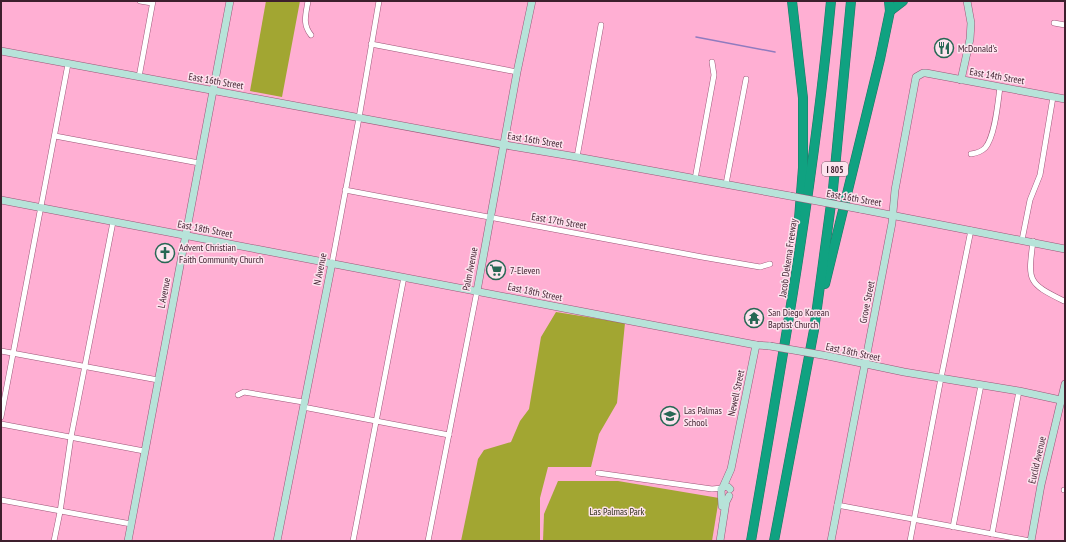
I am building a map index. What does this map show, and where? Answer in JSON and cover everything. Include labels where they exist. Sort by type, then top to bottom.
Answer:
[{"type":"highway","points":[[790,316],[803,168],[804,98],[792,1]]},
{"type":"highway","points":[[814,330],[880,59],[890,11],[889,1]]},
{"type":"highway","points":[[890,11],[903,1]]},
{"type":"highway","name":"Jacob Dekema Freeway","points":[[751,541],[790,316],[818,131],[831,4]]},
{"type":"highway","name":"I 805","points":[[774,541],[814,330],[833,189],[851,4]]},
{"type":"street","points":[[140,1],[152,2],[140,77]]},
{"type":"street","name":"L Avenue","points":[[128,541],[229,1]]},
{"type":"street","points":[[308,1],[306,21],[307,29],[311,35]]},
{"type":"street","name":"N Avenue","points":[[277,541],[346,190],[379,1]]},
{"type":"street","name":"Palm Avenue","points":[[428,541],[491,218],[517,72],[532,1]]},
{"type":"street","points":[[961,80],[970,39],[971,23],[967,1]]},
{"type":"street","points":[[1054,23],[1065,25]]},
{"type":"street","points":[[577,157],[601,25]]},
{"type":"street","points":[[371,44],[517,72]]},
{"type":"street","name":"East 16th Street","points":[[1,51],[504,145],[726,184],[1033,241],[1065,249]]},
{"type":"street","points":[[695,179],[714,75],[712,62]]},
{"type":"street","points":[[1,417],[68,64]]},
{"type":"street","name":"Grove Street","points":[[830,541],[893,215],[894,190],[916,77],[923,73],[926,74]]},
{"type":"street","name":"East 14th Street","points":[[926,74],[1065,99]]},
{"type":"street","points":[[726,184],[746,79]]},
{"type":"street","points":[[971,154],[979,153],[986,148],[991,138],[1000,87]]},
{"type":"street","points":[[1022,240],[1030,200],[1040,175],[1053,97]]},
{"type":"street","points":[[55,136],[199,163]]},
{"type":"street","name":"East 17th Street","points":[[346,190],[725,261],[760,267],[770,264]]},
{"type":"street","name":"East 18th Street","points":[[1,200],[756,345],[828,356],[941,378],[1019,391],[1063,401]]},
{"type":"street","points":[[54,541],[60,512],[71,437],[113,222]]},
{"type":"street","points":[[910,541],[971,230]]},
{"type":"street","points":[[1033,241],[1030,268],[1031,278],[1040,289],[1064,301]]},
{"type":"street","points":[[353,541],[404,277]]},
{"type":"street","name":"Newell Street","points":[[720,541],[726,502],[724,492],[731,469],[756,345]]},
{"type":"street","points":[[1,351],[158,380]]},
{"type":"street","name":"Euclid Avenue","points":[[1031,541],[1041,485],[1063,401],[1065,384]]},
{"type":"street","points":[[953,527],[981,385]]},
{"type":"street","points":[[992,534],[1019,391]]},
{"type":"street","points":[[238,395],[244,392],[376,421],[449,435]]},
{"type":"street","points":[[1,424],[144,451]]},
{"type":"street","points":[[598,473],[724,492]]},
{"type":"street","points":[[1,500],[131,524]]},
{"type":"street","points":[[837,505],[1031,541]]},
{"type":"green space","points":[[266,1],[300,1],[282,97],[250,91]]},
{"type":"green space","points":[[556,312],[625,323],[617,403],[599,434],[591,467],[548,467],[540,498],[540,541],[461,541],[478,459],[484,450],[511,442],[520,421],[529,409],[541,337]]},
{"type":"green space","name":"Las Palmas Park","points":[[558,481],[618,481],[719,498],[712,541],[543,541],[544,514]]},
{"type":"waterway","points":[[696,37],[775,52]]},
{"type":"place","name":"McDonald's","points":[[944,48]]},
{"type":"place","name":"Advent Christian Faith Community Church","points":[[165,253]]},
{"type":"place","name":"7-Eleven","points":[[496,270]]},
{"type":"place","name":"San Diego Korean Baptist Church","points":[[754,318]]},
{"type":"place","name":"Las Palmas School","points":[[670,416]]}]
